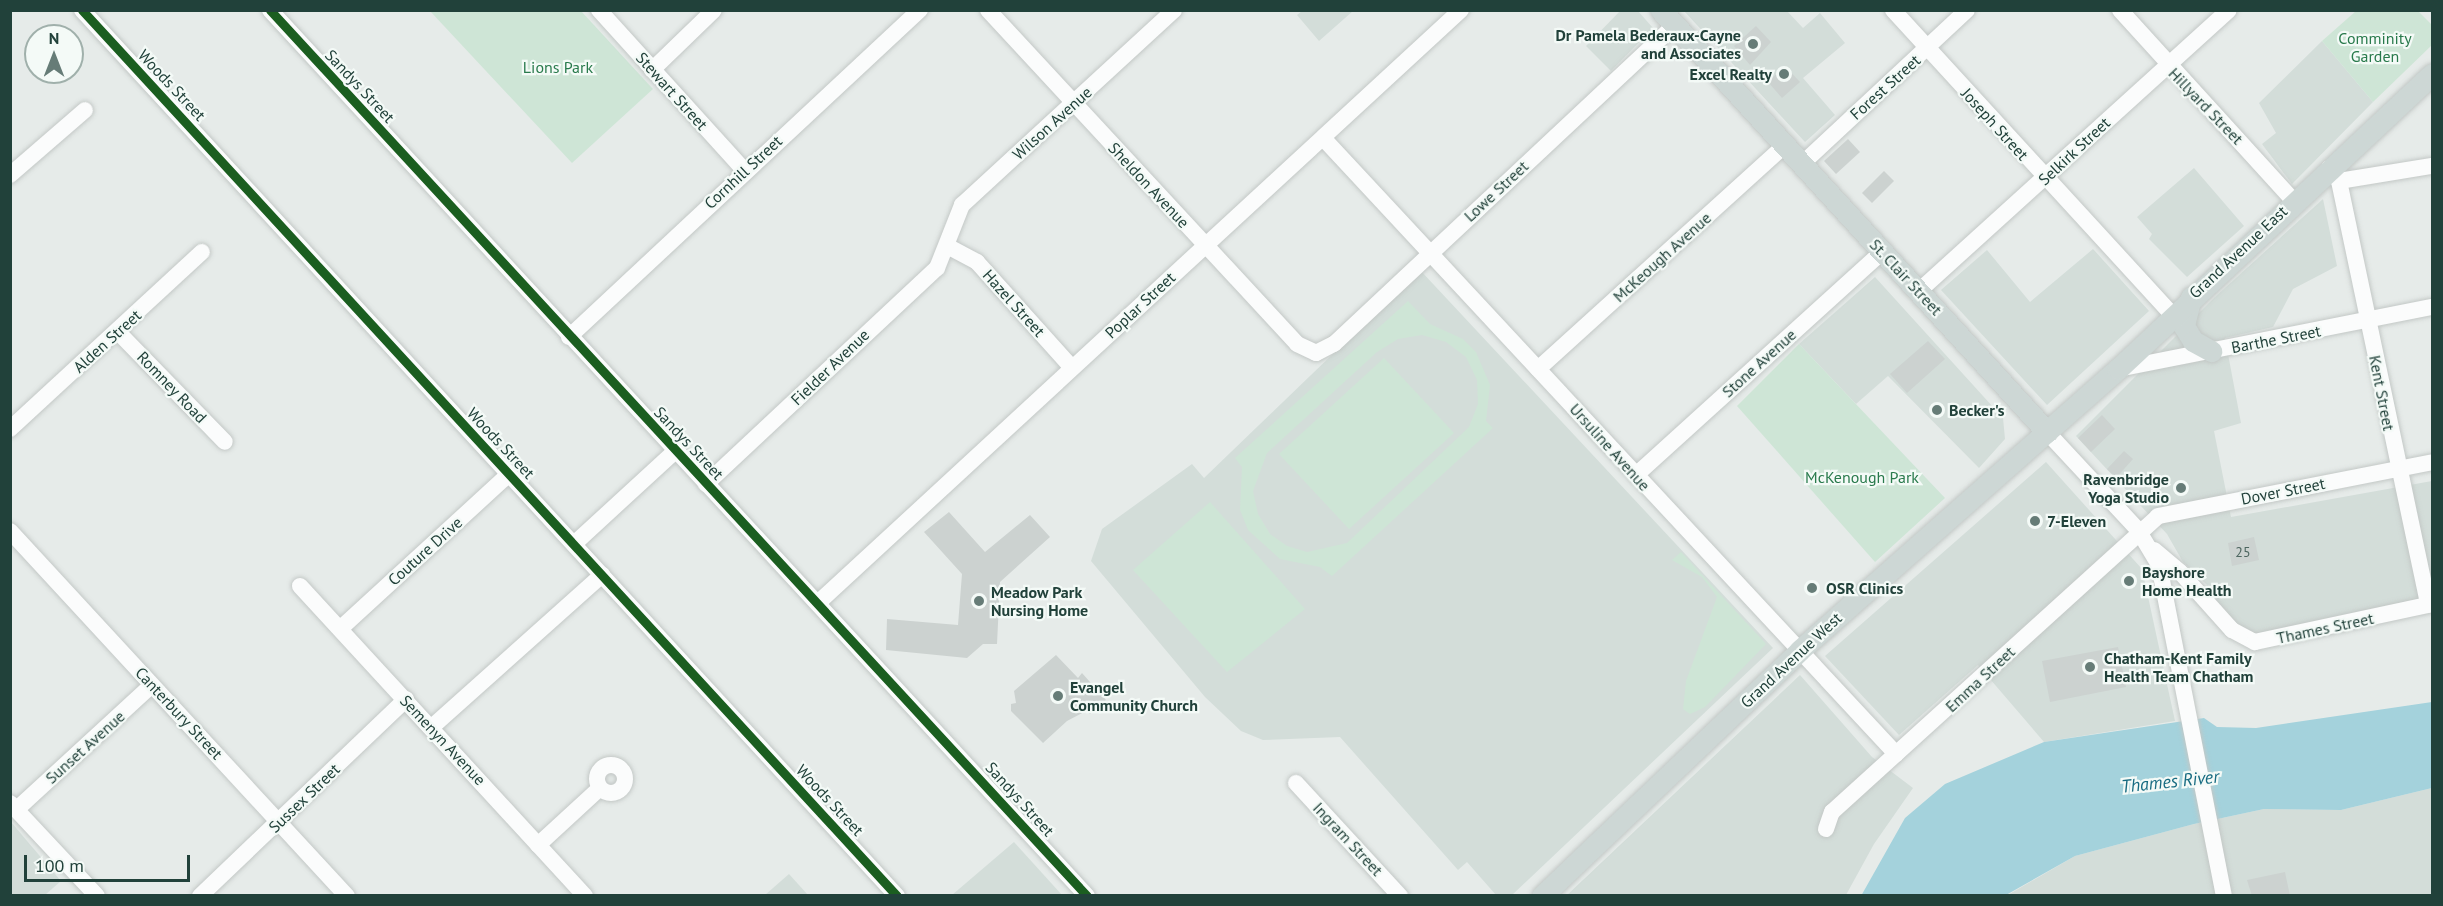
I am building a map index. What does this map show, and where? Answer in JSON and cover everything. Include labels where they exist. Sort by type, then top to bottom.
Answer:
[{"type":"main road","name":"St. Clair Street","points":[[1668,18],[1803,163],[2046,432]]},
{"type":"main road","name":"Grand Avenue East","points":[[2046,432],[2118,369],[2191,296],[2293,200],[2334,174],[2433,74]]},
{"type":"main road","points":[[2191,296],[2184,326],[2193,341],[2211,351]]},
{"type":"main road","name":"Grand Avenue West","points":[[1542,896],[1800,650],[2046,432]]},
{"type":"street","name":"Woods Street","points":[[82,10],[897,896]]},
{"type":"street","name":"Sandys Street","points":[[270,10],[675,451],[820,601],[1087,896]]},
{"type":"street","name":"Stewart Street","points":[[599,10],[744,170]]},
{"type":"street","points":[[652,69],[714,10]]},
{"type":"street","name":"Cornhill Street","points":[[569,337],[744,170],[920,10]]},
{"type":"street","name":"Sheldon Avenue","points":[[988,10],[1297,344],[1316,353]]},
{"type":"street","name":"Wilson Avenue","points":[[949,247],[962,205],[1174,10]]},
{"type":"street","name":"Poplar Street","points":[[820,601],[1324,139],[1461,10]]},
{"type":"street","name":"Joseph Street","points":[[1893,10],[2044,179],[2172,315]]},
{"type":"street","name":"Forest Street","points":[[1803,163],[1967,10]]},
{"type":"street","name":"Hillyard Street","points":[[2120,10],[2167,66],[2293,200]]},
{"type":"street","name":"Selkirk Street","points":[[1919,291],[2229,10]]},
{"type":"street","name":"Lowe Street","points":[[1316,353],[1334,344],[1430,254],[1668,18]]},
{"type":"street","points":[[10,176],[85,110]]},
{"type":"street","name":"Ursuline Avenue","points":[[1324,139],[1896,754]]},
{"type":"street","name":"McKeough Avenue","points":[[1538,369],[1785,145]]},
{"type":"street","points":[[2334,174],[2433,166]]},
{"type":"street","name":"Kent Street","points":[[2334,174],[2430,604]]},
{"type":"street","name":"Hazel Street","points":[[949,247],[978,262],[1072,368]]},
{"type":"street","name":"Fielder Avenue","points":[[706,484],[937,268],[949,247]]},
{"type":"street","name":"Alden Street","points":[[10,429],[118,332],[202,252]]},
{"type":"street","name":"Stone Avenue","points":[[1636,475],[1882,252]]},
{"type":"street","name":"Barthe Street","points":[[2118,369],[2433,307]]},
{"type":"street","name":"Romney Road","points":[[118,332],[225,442]]},
{"type":"street","name":"St. Clair Street","points":[[2046,432],[2138,530],[2149,546]]},
{"type":"street","points":[[574,544],[675,451]]},
{"type":"street","name":"Dover Street","points":[[2138,530],[2158,516],[2433,462]]},
{"type":"street","name":"Couture Drive","points":[[341,628],[509,474]]},
{"type":"street","name":"Emma Street","points":[[1826,829],[1832,812],[2125,547],[2138,530]]},
{"type":"street","name":"Canterbury Street","points":[[10,531],[347,896]]},
{"type":"street","points":[[2149,546],[2165,593],[2224,896]]},
{"type":"street","name":"Thames Street","points":[[2149,546],[2199,592],[2232,630],[2255,642],[2430,604]]},
{"type":"street","points":[[433,726],[602,575]]},
{"type":"street","name":"Semenyn Avenue","points":[[300,586],[433,726],[585,896]]},
{"type":"street","points":[[2165,593],[2199,592]]},
{"type":"street","name":"Sunset Avenue","points":[[14,806],[152,685]]},
{"type":"street","name":"Sussex Street","points":[[200,896],[406,699]]},
{"type":"street","name":"Ingram Street","points":[[1296,783],[1400,896]]},
{"type":"street","points":[[538,845],[600,789]]},
{"type":"street","points":[[14,806],[97,896]]},
{"type":"shaded area","points":[[1621,10],[1638,11],[1653,28],[1611,71],[1586,46]]},
{"type":"shaded area","points":[[1302,11],[1353,11],[1319,41],[1297,15]]},
{"type":"shaded area","points":[[1684,11],[1787,11],[1803,28],[1820,13],[1845,43],[1803,78],[1835,115],[1805,142]]},
{"type":"shaded area","points":[[2322,41],[2373,102],[2292,184],[2262,144],[2276,133],[2259,103]]},
{"type":"shaded area","points":[[2194,168],[2244,226],[2187,277],[2149,239],[2152,234],[2137,217]]},
{"type":"shaded area","points":[[2323,199],[2337,266],[2293,289],[2273,327],[2225,338],[2241,423],[2214,431],[2231,517],[2432,481],[2432,596],[2256,635],[2242,633],[2212,601],[2207,585],[2183,562],[2167,534],[2076,436],[2215,297]]},
{"type":"shaded area","points":[[2093,249],[2149,311],[2047,405],[1941,290],[1987,250],[2030,302]]},
{"type":"shaded area","points":[[1420,270],[1773,648],[1512,895],[1496,895],[1467,862],[1458,870],[1340,737],[1263,740],[1241,731],[1205,697],[1091,561],[1102,529],[1192,464],[1204,478]]},
{"type":"shaded area","points":[[1875,277],[2003,418],[2005,439],[1979,468],[1888,376],[1856,404],[1799,344]]},
{"type":"shaded area","points":[[2046,462],[2142,569],[2175,721],[2044,742],[1978,665],[1899,735],[1825,656]]},
{"type":"shaded area","points":[[1800,675],[1872,757],[1913,788],[1874,844],[1846,895],[1566,896]]},
{"type":"shaded area","points":[[2432,788],[2432,895],[2006,896],[2075,856],[2194,824],[2264,809],[2341,810]]},
{"type":"shaded area","points":[[11,822],[61,881],[45,895],[11,895]]},
{"type":"shaded area","points":[[1014,842],[1062,895],[952,895]]},
{"type":"shaded area","points":[[789,874],[808,895],[765,895]]},
{"type":"green space","name":"Lions Park","points":[[430,11],[581,11],[653,89],[572,163]]},
{"type":"green space","name":"Comminity Garden","points":[[2356,11],[2418,11],[2432,25],[2432,45],[2373,102],[2322,41]]},
{"type":"green space","points":[[1408,301],[1430,324],[1463,339],[1476,352],[1490,385],[1486,421],[1493,428],[1332,576],[1320,567],[1280,559],[1248,530],[1240,510],[1242,467],[1235,458]],"holes":[[[1422,335],[1446,342],[1466,357],[1477,380],[1478,404],[1469,427],[1347,543],[1307,552],[1287,546],[1270,534],[1258,514],[1253,491],[1267,453],[1377,352],[1398,339]]]},
{"type":"green space","name":"McKenough Park","points":[[1799,344],[1945,498],[1875,562],[1737,406]]},
{"type":"green space","points":[[1384,358],[1454,433],[1349,529],[1279,454]]},
{"type":"green space","points":[[1210,502],[1305,609],[1227,672],[1133,570]]},
{"type":"green space","points":[[1681,552],[1766,644],[1705,707],[1690,714],[1683,709],[1686,681],[1717,597],[1702,577],[1672,560]]},
{"type":"water","name":"Thames River","points":[[2432,702],[2432,788],[2341,810],[2264,809],[2194,824],[2075,856],[2006,895],[1861,896],[1905,818],[1945,784],[2044,742],[2204,718],[2217,727],[2256,728]]},
{"type":"building","name":"Dr Pamela Bederaux-Cayne and Associates","points":[[1756,26],[1771,42],[1750,65],[1734,46]]},
{"type":"building","name":"Excel Realty","points":[[1785,66],[1800,82],[1782,98],[1768,82]]},
{"type":"building","points":[[1848,139],[1860,152],[1836,174],[1824,161]]},
{"type":"building","points":[[1884,171],[1894,181],[1872,203],[1862,193]]},
{"type":"building","points":[[1928,341],[1945,359],[1907,393],[1890,374]]},
{"type":"building","points":[[2102,415],[2115,429],[2091,452],[2078,438]]},
{"type":"building","points":[[2124,451],[2133,459],[2116,478],[2107,469]]},
{"type":"building","name":"Meadow Park Nursing Home","points":[[949,512],[985,552],[1030,515],[1050,537],[1000,582],[997,644],[983,644],[967,658],[886,650],[887,619],[958,625],[962,574],[924,532]]},
{"type":"building","points":[[2254,537],[2259,560],[2232,566],[2228,543]]},
{"type":"building","points":[[2118,647],[2126,687],[2050,702],[2042,661]]},
{"type":"building","name":"Evangel Community Church","points":[[1056,655],[1078,678],[1082,673],[1106,700],[1090,714],[1086,711],[1067,721],[1043,743],[1011,711],[1011,704],[1016,703],[1014,691]]},
{"type":"building","points":[[2285,872],[2290,896],[2252,896],[2247,880]]},
{"type":"cycle path","points":[[82,10],[897,896]]},
{"type":"cycle path","points":[[270,10],[1087,896]]},
{"type":"place","name":"Dr Pamela Bederaux-Cayne and Associates","points":[[1753,44]]},
{"type":"place","name":"Excel Realty","points":[[1784,74]]},
{"type":"place","name":"Becker's","points":[[1937,410]]},
{"type":"place","name":"Ravenbridge Yoga Studio","points":[[2181,488]]},
{"type":"place","name":"7-Eleven","points":[[2035,521]]},
{"type":"place","name":"Bayshore Home Health","points":[[2129,581]]},
{"type":"place","name":"OSR Clinics","points":[[1812,588]]},
{"type":"place","name":"Meadow Park Nursing Home","points":[[979,601]]},
{"type":"place","name":"Chatham-Kent Family Health Team Chatham","points":[[2090,667]]},
{"type":"place","name":"Evangel Community Church","points":[[1058,696]]}]
